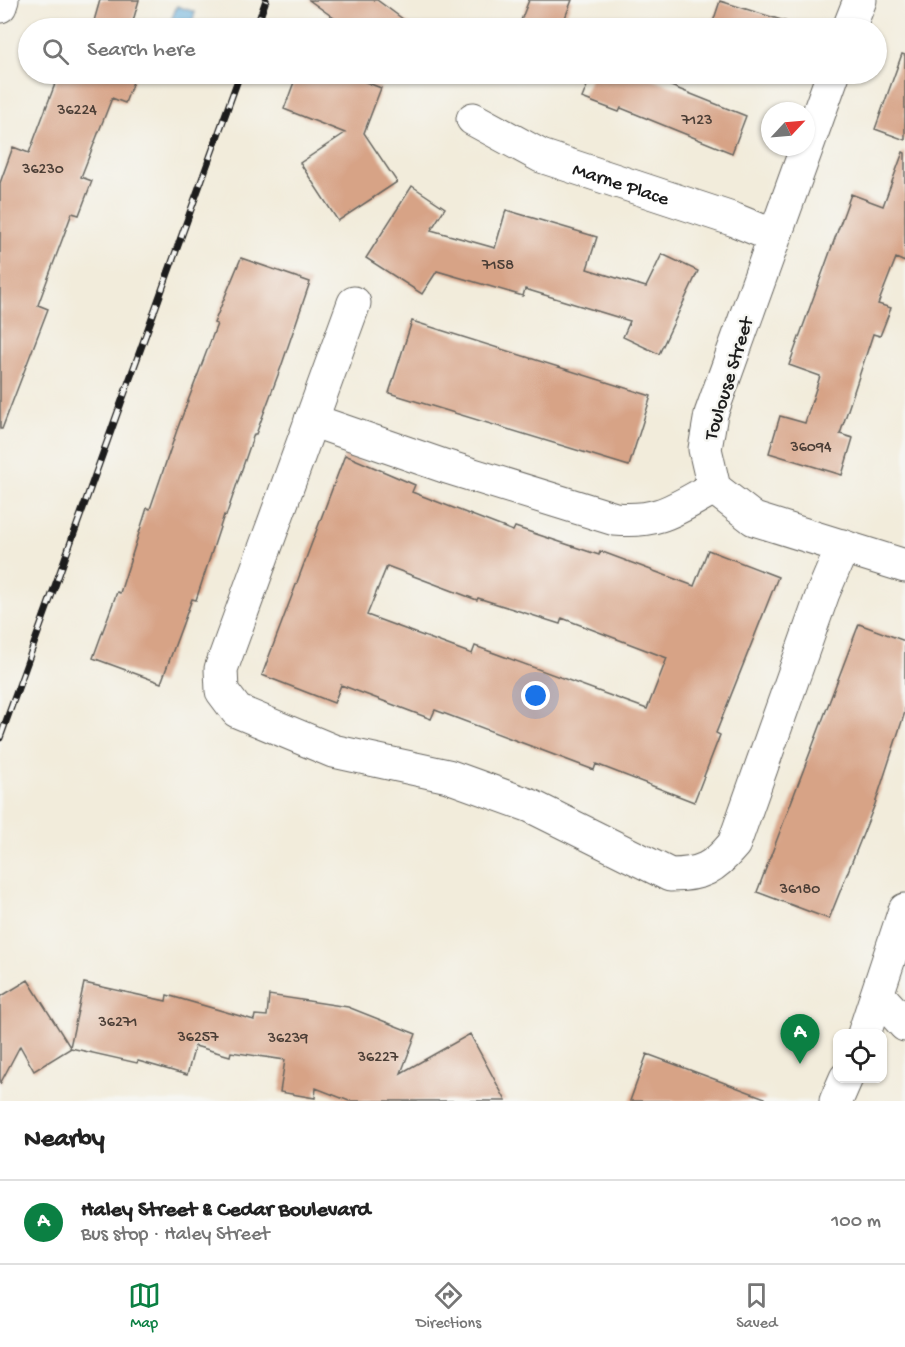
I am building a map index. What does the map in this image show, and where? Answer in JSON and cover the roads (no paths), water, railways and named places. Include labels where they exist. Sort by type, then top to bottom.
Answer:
[{"type":"street","points":[[0,6],[2,0]]},
{"type":"street","points":[[853,18],[860,0]]},
{"type":"street","name":"Toulouse Street","points":[[714,488],[705,449],[711,414],[829,84]]},
{"type":"street","name":"Marne Place","points":[[473,119],[541,156],[735,220],[774,236]]},
{"type":"street","points":[[354,303],[221,669],[222,692],[237,711],[333,751],[448,776],[531,806],[670,875],[693,875],[718,863],[734,844],[819,604],[843,546]]},
{"type":"street","points":[[311,420],[444,466],[615,519],[641,521],[669,513],[714,488],[754,519],[905,566]]},
{"type":"street","points":[[867,1029],[892,993],[905,910]]},
{"type":"street","points":[[892,993],[905,1024]]},
{"type":"street","points":[[836,1101],[844,1083]]},
{"type":"water","points":[[177,6],[195,12],[194,18],[172,18]]},
{"type":"railway","points":[[260,18],[266,0]]},
{"type":"railway","points":[[0,738],[236,84]]},
{"type":"place","name":"Haley Street & Cedar Boulevard","points":[[800,1064]]}]
